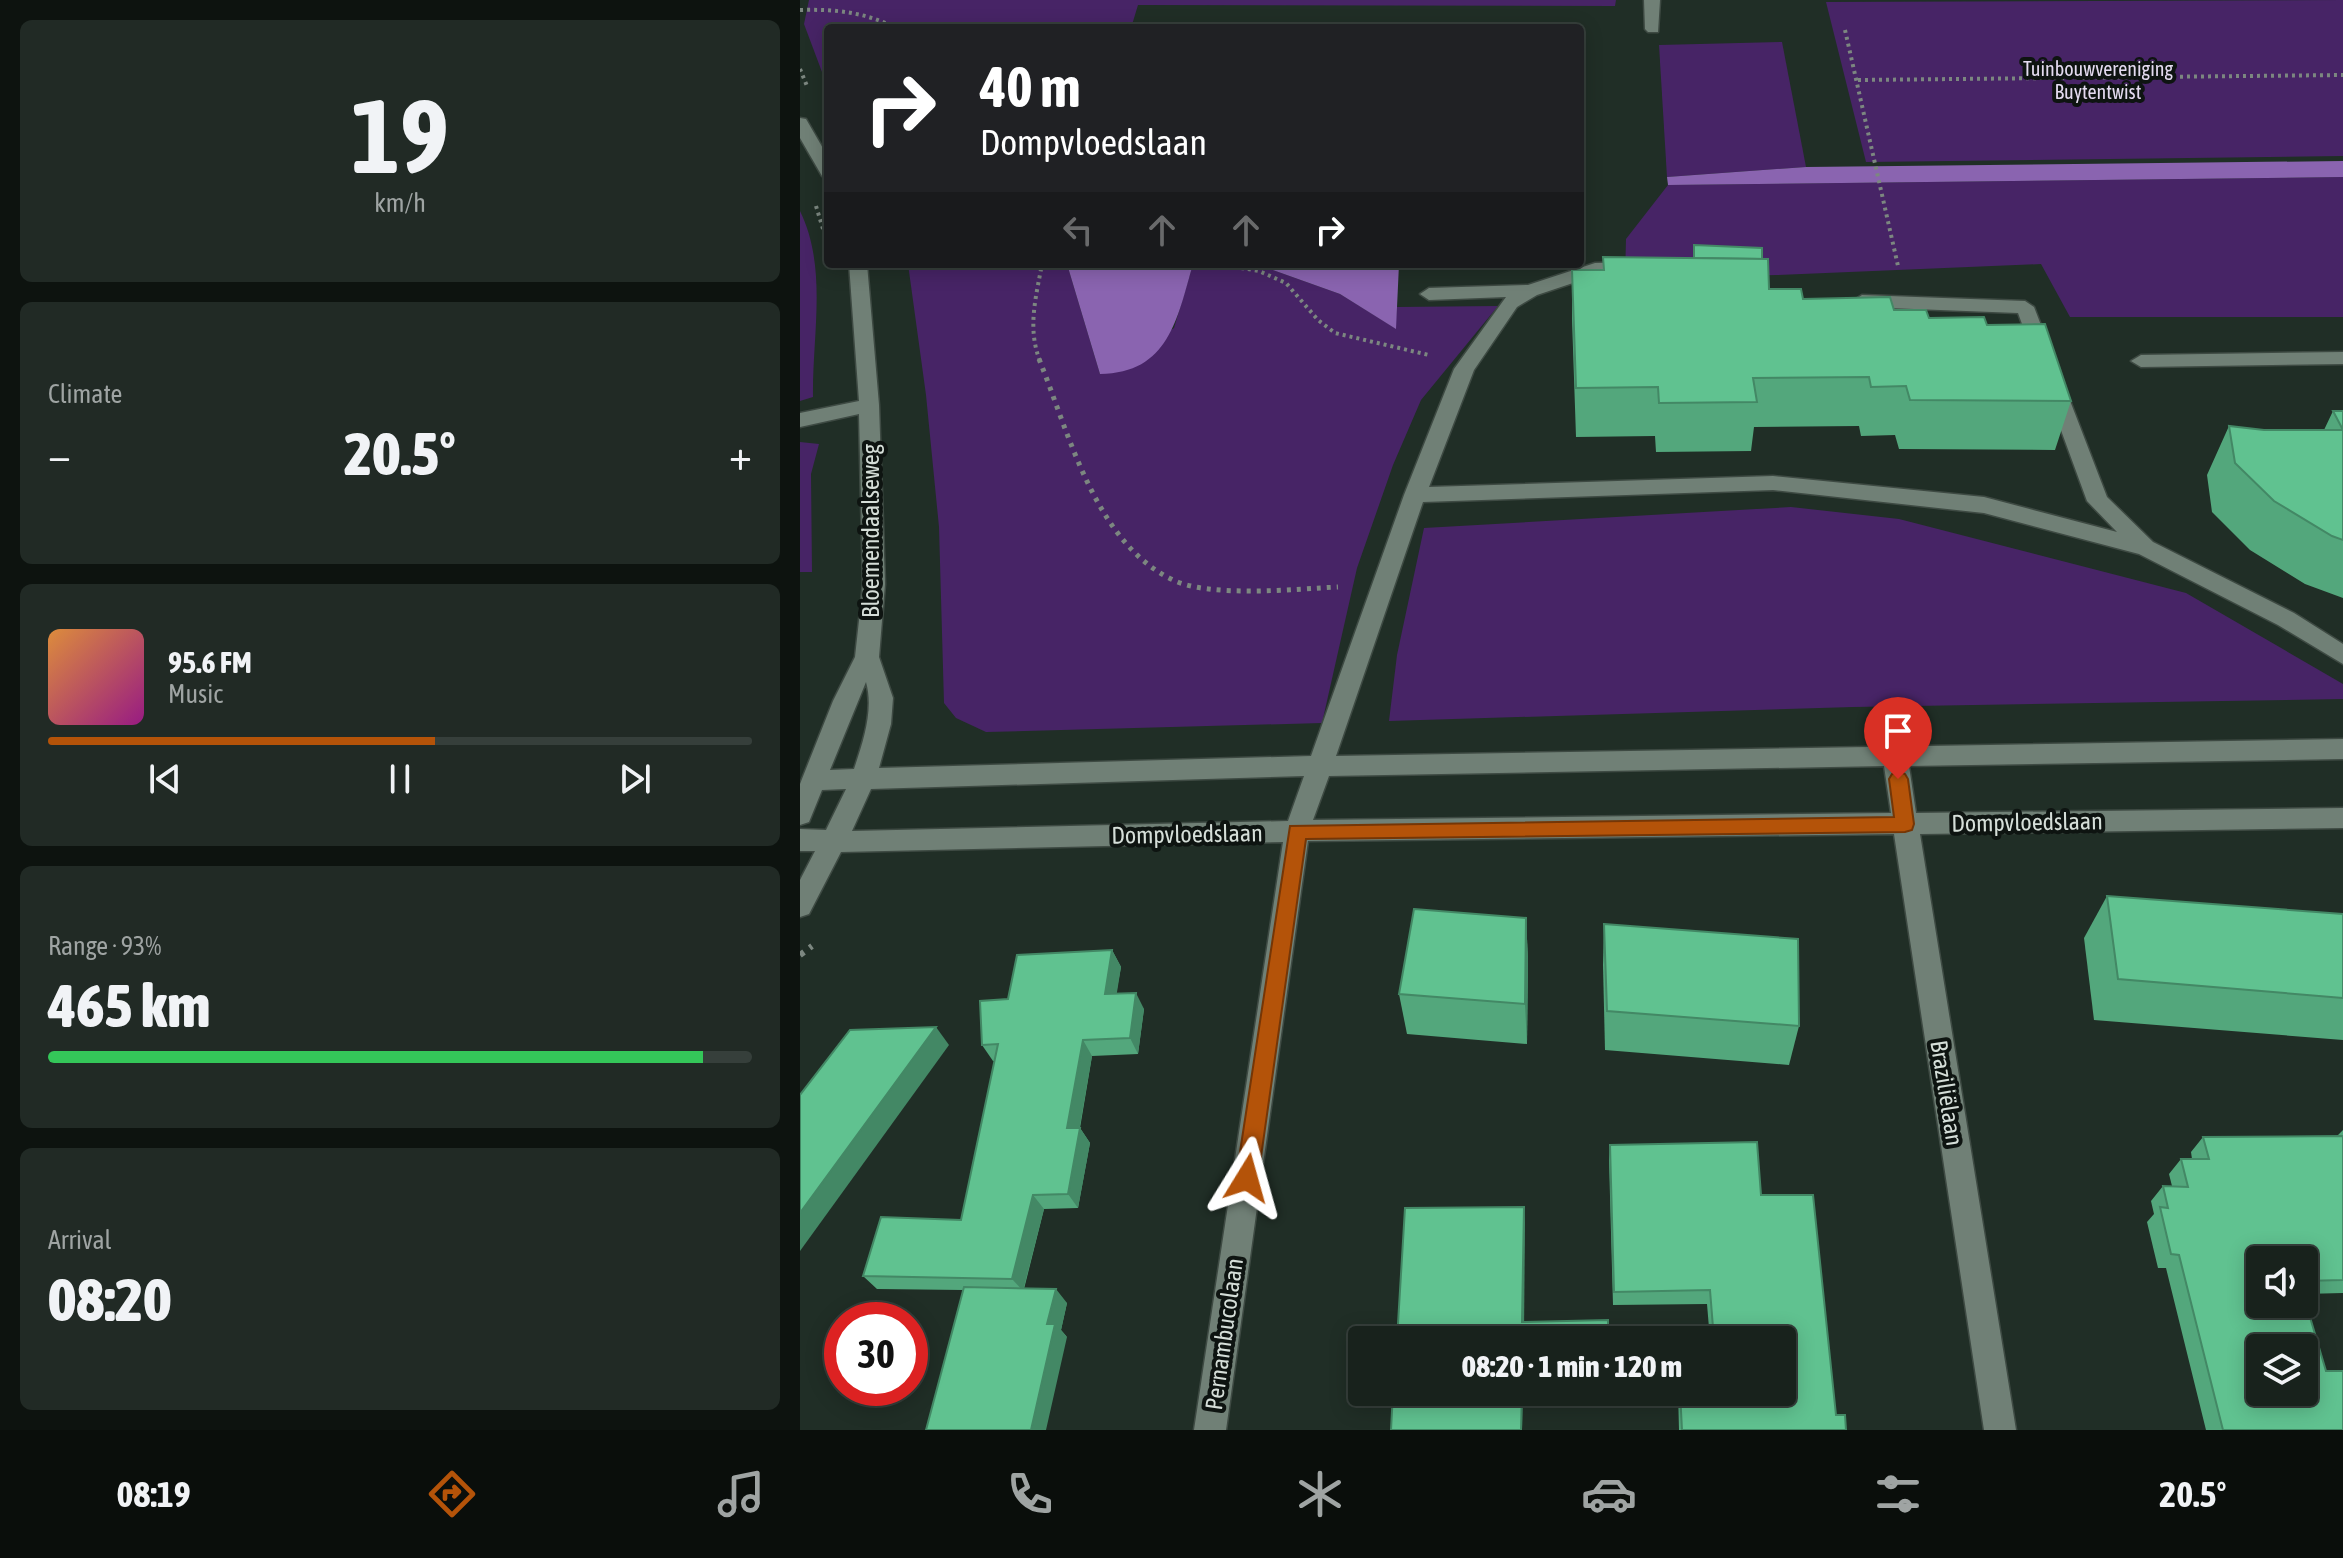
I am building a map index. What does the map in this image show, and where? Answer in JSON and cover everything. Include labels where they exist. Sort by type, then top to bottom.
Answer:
[{"type":"street","points":[[1652,0],[1653,29]]},
{"type":"street","points":[[800,123],[824,165]]},
{"type":"street","points":[[1320,766],[1415,495],[1469,362],[1510,303],[1530,291],[1595,269],[1662,267]]},
{"type":"street","name":"Bloemendaalseweg","points":[[800,815],[845,701],[867,657],[874,584],[869,405],[858,268]]},
{"type":"street","points":[[1429,294],[1530,291]]},
{"type":"street","points":[[1846,300],[2025,307],[2098,501],[2146,548]]},
{"type":"street","points":[[2141,361],[2343,358]]},
{"type":"street","name":"Bloemendaalseweg","points":[[800,420],[869,405]]},
{"type":"street","points":[[1415,495],[1773,483],[1984,505],[2146,548],[2286,619],[2343,655]]},
{"type":"street","name":"Bloemendaalseweg","points":[[800,906],[864,778],[882,695],[867,657]]},
{"type":"street","points":[[816,780],[1320,766],[2343,749]]},
{"type":"street","name":"Braziliëlaan","points":[[1895,756],[2000,1430]]},
{"type":"street","name":"Pernambucolaan","points":[[1210,1430],[1297,831],[1320,766]]},
{"type":"street","name":"Dompvloedslaan","points":[[800,840],[831,842],[1297,831],[2343,818]]},
{"type":"path","points":[[800,10],[853,11],[889,24]]},
{"type":"path","points":[[1845,30],[1878,186],[1907,302]]},
{"type":"path","points":[[1858,80],[2343,75]]},
{"type":"path","points":[[1041,268],[1032,316],[1034,346],[1098,505],[1129,550],[1174,581],[1228,591],[1383,586]]},
{"type":"path","points":[[1241,268],[1259,271],[1286,283],[1318,320],[1335,333],[1361,342],[1469,362]]},
{"type":"green space","points":[[809,0],[1616,0],[1615,6],[1138,5],[1132,24],[824,24],[824,77],[804,24]]},
{"type":"green space","name":"Tuinbouwvereniging Buytentwist","points":[[2343,0],[2343,156],[1866,162],[1826,2]]},
{"type":"green space","points":[[1782,42],[1806,167],[1667,177],[1659,45]]},
{"type":"green space","points":[[2343,177],[2343,317],[2070,317],[2041,264],[1625,278],[1626,239],[1668,185]]},
{"type":"green space","points":[[800,211],[814,256],[817,302],[813,397],[800,401]]},
{"type":"green space","points":[[909,268],[1068,268],[1100,374],[1174,328],[1192,268],[1267,268],[1340,294],[1395,328],[1397,307],[1498,306],[1421,400],[1393,465],[1357,568],[1322,723],[986,732],[956,718],[944,703],[939,527],[926,395]]},
{"type":"green space","points":[[800,442],[819,444],[811,474],[812,572],[800,572]]},
{"type":"green space","points":[[1791,507],[1899,519],[2186,593],[2343,684],[2343,699],[1853,707],[1389,721],[1397,655],[1424,528]]},
{"type":"shaded area","points":[[2343,161],[2343,177],[1668,185],[1667,177],[1806,167]]},
{"type":"shaded area","points":[[1068,268],[1192,268],[1175,323],[1156,353],[1141,364],[1123,371],[1100,374]]},
{"type":"shaded area","points":[[1267,268],[1399,268],[1396,329],[1340,294]]},
{"type":"building","points":[[1694,245],[1762,248],[1762,259],[1694,258]]},
{"type":"building","points":[[1603,257],[1768,259],[1769,289],[1801,289],[1803,299],[1890,297],[1894,310],[1926,310],[1929,318],[1984,317],[1987,325],[2045,324],[2071,401],[1910,400],[1906,386],[1871,387],[1869,377],[1753,378],[1757,402],[1659,403],[1658,387],[1576,388],[1572,270],[1604,270]]},
{"type":"building","points":[[2333,411],[2343,411],[2343,430]]},
{"type":"building","points":[[2229,426],[2264,430],[2343,430],[2343,540],[2274,501],[2235,463]]},
{"type":"building","points":[[2107,896],[2343,914],[2343,998],[2118,979]]},
{"type":"building","points":[[1414,909],[1526,918],[1525,1004],[1399,994]]},
{"type":"building","points":[[1604,924],[1798,939],[1799,1026],[1607,1011]]},
{"type":"building","points":[[1112,950],[1105,994],[1136,993],[1130,1038],[1083,1040],[1067,1128],[1080,1128],[1068,1194],[1033,1195],[1012,1279],[863,1276],[881,1217],[961,1220],[998,1044],[982,1045],[980,1001],[1008,999],[1017,955]]},
{"type":"building","points":[[936,1027],[800,1213],[800,1095],[850,1030]]},
{"type":"building","points":[[2343,1136],[2343,1280],[2318,1281],[2318,1246],[2246,1246],[2246,1318],[2310,1318],[2315,1334],[2246,1334],[2246,1406],[2318,1406],[2318,1344],[2326,1371],[2343,1371],[2343,1430],[2223,1430],[2179,1255],[2171,1254],[2160,1207],[2168,1208],[2163,1186],[2188,1187],[2181,1159],[2209,1159],[2203,1137]]},
{"type":"building","points":[[1757,1142],[1761,1195],[1813,1195],[1836,1415],[1845,1415],[1846,1430],[1682,1430],[1681,1406],[1796,1406],[1796,1326],[1713,1326],[1710,1290],[1614,1292],[1610,1145]]},
{"type":"building","points":[[1524,1207],[1522,1322],[1608,1320],[1608,1326],[1398,1326],[1405,1208]]},
{"type":"building","points":[[964,1287],[1056,1289],[1047,1324],[1055,1324],[1031,1430],[926,1430]]},
{"type":"building","points":[[1392,1406],[1522,1406],[1521,1430],[1391,1430]]},
{"type":"route","points":[[1247,1178],[1297,831],[1905,824],[1898,779]]}]
